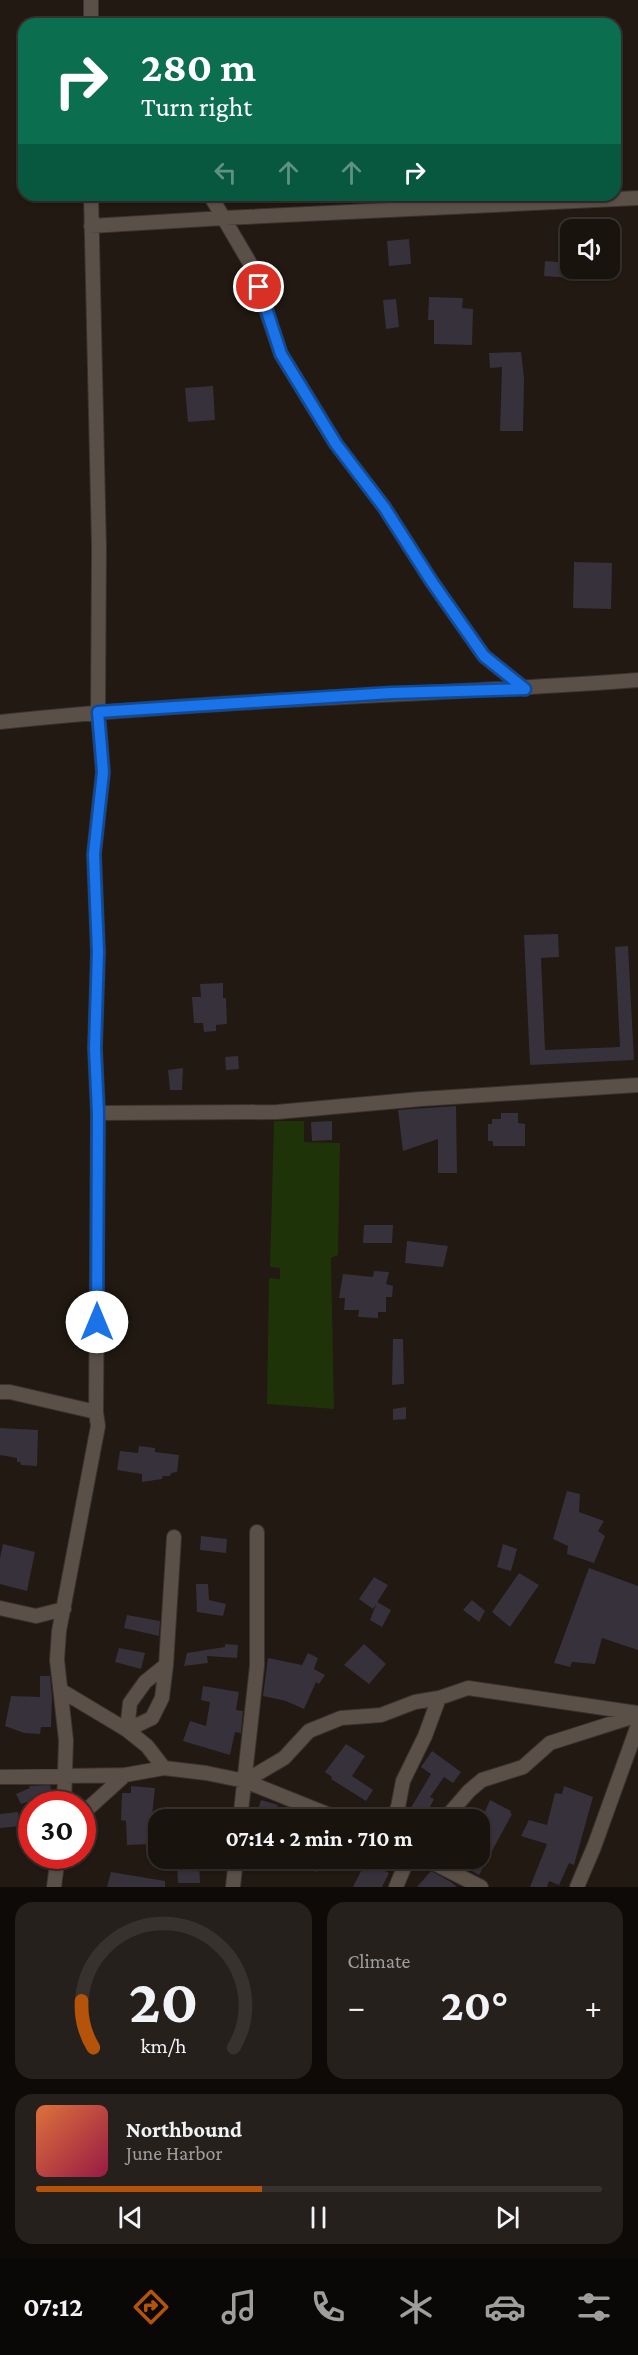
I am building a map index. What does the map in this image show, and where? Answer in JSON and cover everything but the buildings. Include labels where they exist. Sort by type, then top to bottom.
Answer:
[{"type":"street","points":[[91,0],[91,18]]},
{"type":"street","points":[[621,199],[638,198]]},
{"type":"street","points":[[65,1791],[62,1691],[57,1660],[59,1630],[98,1425],[96,1413],[98,1113],[95,1048],[98,952],[94,854],[103,772],[98,712],[99,547],[91,201]]},
{"type":"street","points":[[214,201],[251,265],[281,354],[336,444],[384,507],[432,582],[484,656],[525,689]]},
{"type":"street","points":[[91,226],[576,201]]},
{"type":"street","points":[[0,722],[98,712],[391,693],[525,689],[638,680]]},
{"type":"street","points":[[98,1113],[277,1112],[638,1085]]},
{"type":"street","points":[[0,1392],[10,1392],[96,1413]]},
{"type":"street","points":[[241,1809],[257,1666],[256,1532]]},
{"type":"street","points":[[128,1730],[152,1718],[162,1698],[174,1537]]},
{"type":"street","points":[[0,1608],[36,1616],[64,1609]]},
{"type":"street","points":[[128,1730],[130,1703],[146,1682],[166,1665]]},
{"type":"street","points":[[245,1781],[284,1758],[309,1731],[341,1718],[381,1715],[415,1702],[439,1698],[468,1688],[638,1714]]},
{"type":"street","points":[[62,1691],[128,1730],[147,1746],[164,1768]]},
{"type":"street","points":[[398,1809],[403,1781],[425,1736],[439,1698]]},
{"type":"street","points":[[453,1809],[482,1780],[524,1767],[550,1743],[638,1714]]},
{"type":"street","points":[[577,1887],[594,1847],[638,1725]]},
{"type":"street","points":[[0,1778],[125,1775],[164,1768],[245,1781],[315,1809]]},
{"type":"street","points":[[96,1801],[125,1775]]},
{"type":"street","points":[[54,1887],[56,1869]]},
{"type":"street","points":[[233,1887],[235,1869]]},
{"type":"street","points":[[396,1887],[403,1869]]},
{"type":"street","points":[[446,1869],[481,1887]]},
{"type":"green space","points":[[274,1121],[304,1121],[304,1142],[340,1143],[338,1255],[331,1258],[334,1409],[267,1404],[269,1278],[280,1279],[280,1268],[270,1267]]},
{"type":"route","points":[[97,1322],[98,1113],[95,1048],[98,952],[94,854],[103,772],[98,712],[391,693],[525,689],[484,656],[432,582],[384,507],[336,444],[281,354],[259,287]]}]
